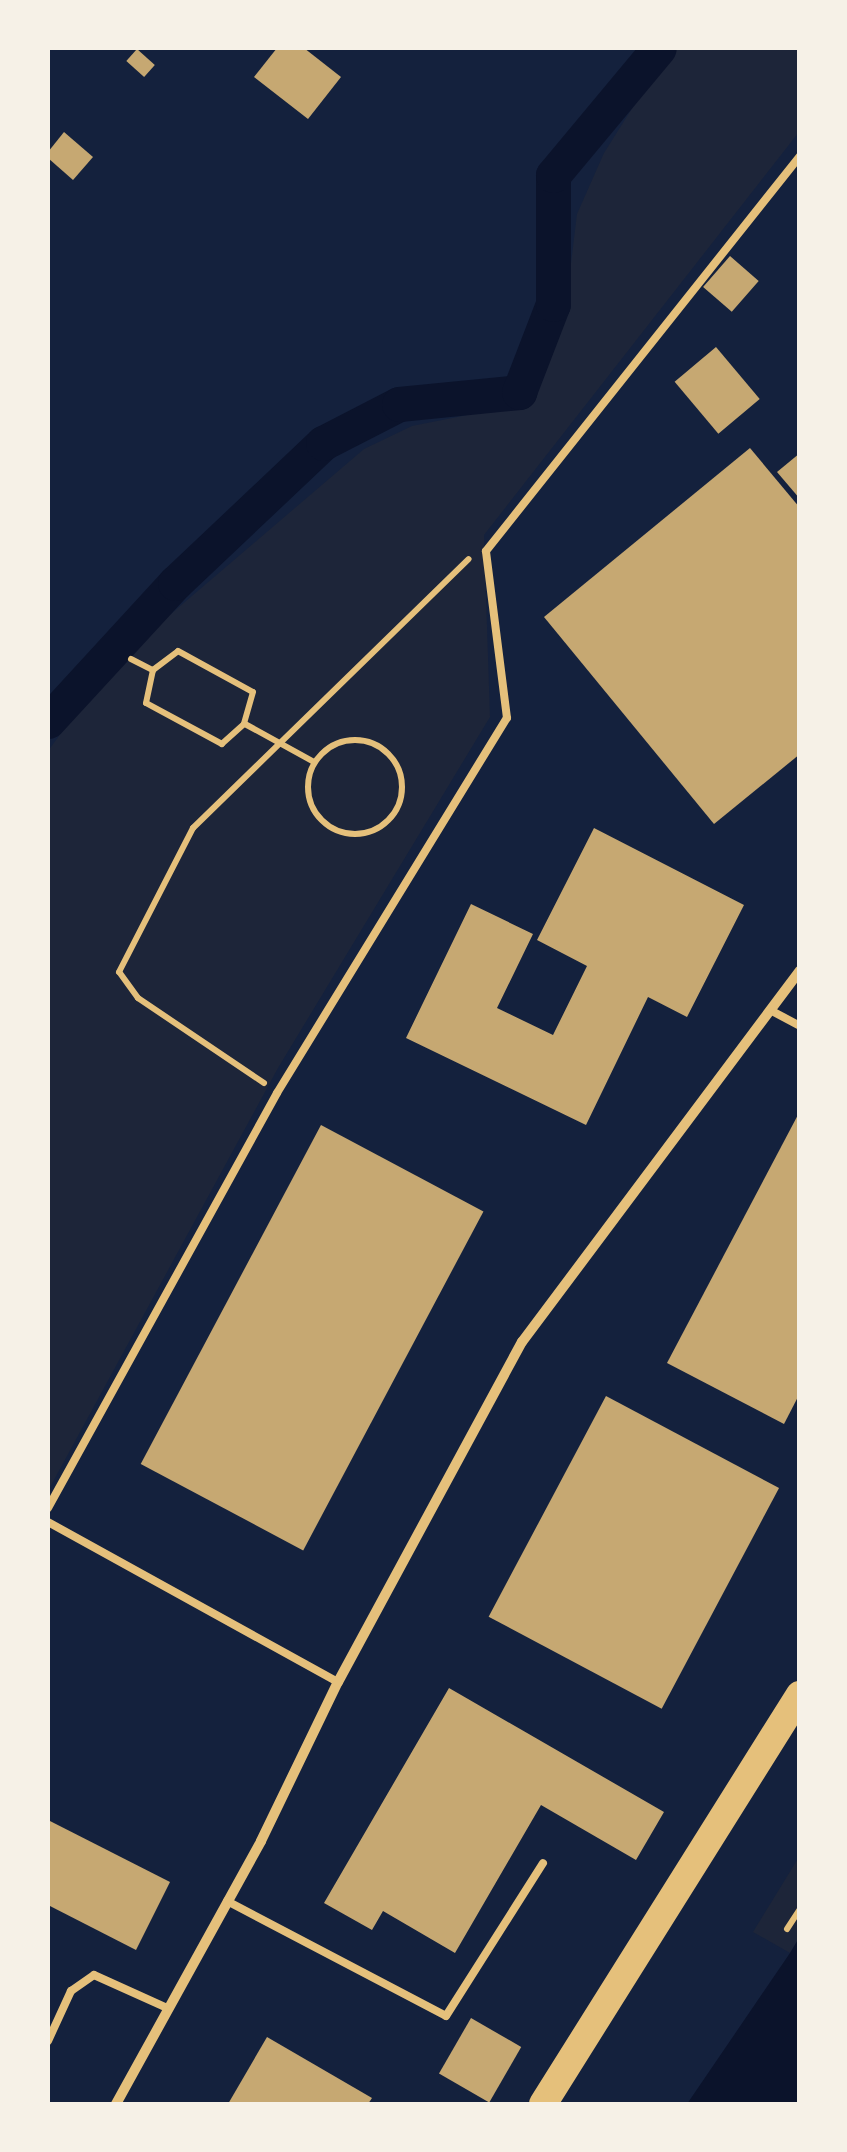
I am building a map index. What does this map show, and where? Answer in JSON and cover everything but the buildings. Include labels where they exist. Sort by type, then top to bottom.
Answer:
[{"type":"highway","points":[[543,2104],[800,1695]]},
{"type":"street","points":[[116,2104],[522,1342],[800,970]]},
{"type":"lane","points":[[48,1508],[278,1093],[507,718],[486,551],[800,156]]},
{"type":"lane","points":[[770,1010],[800,1026]]},
{"type":"lane","points":[[48,1522],[338,1682]]},
{"type":"lane","points":[[226,1901],[446,2016],[543,1862]]},
{"type":"lane","points":[[48,2041],[71,1990],[94,1975],[167,2008]]},
{"type":"path","points":[[278,1093],[138,998],[119,972],[193,828],[463,561],[486,551]]},
{"type":"path","points":[[178,651],[253,692],[244,724],[222,744],[146,703],[152,670],[178,651]]},
{"type":"path","points":[[131,659],[152,670]]},
{"type":"path","points":[[244,724],[314,762]]},
{"type":"path","points":[[340,741],[373,742],[398,764],[402,798],[385,826],[354,836],[323,824],[307,794],[314,762],[340,741]]},
{"type":"path","points":[[787,1928],[800,1909]]},
{"type":"shaded area","points":[[670,48],[799,48],[799,132],[484,535],[490,717],[278,1068],[48,1491],[48,751],[110,666],[364,449],[412,426],[532,402],[565,313],[577,214],[604,153]]},
{"type":"shaded area","points":[[799,1857],[799,1938],[790,1953],[753,1932]]},
{"type":"shaded area","points":[[799,1938],[799,2104],[687,2104],[790,1953]]},
{"type":"waterway","points":[[48,721],[175,583],[323,443],[399,404],[519,392],[553,304],[553,175],[659,48]]}]
